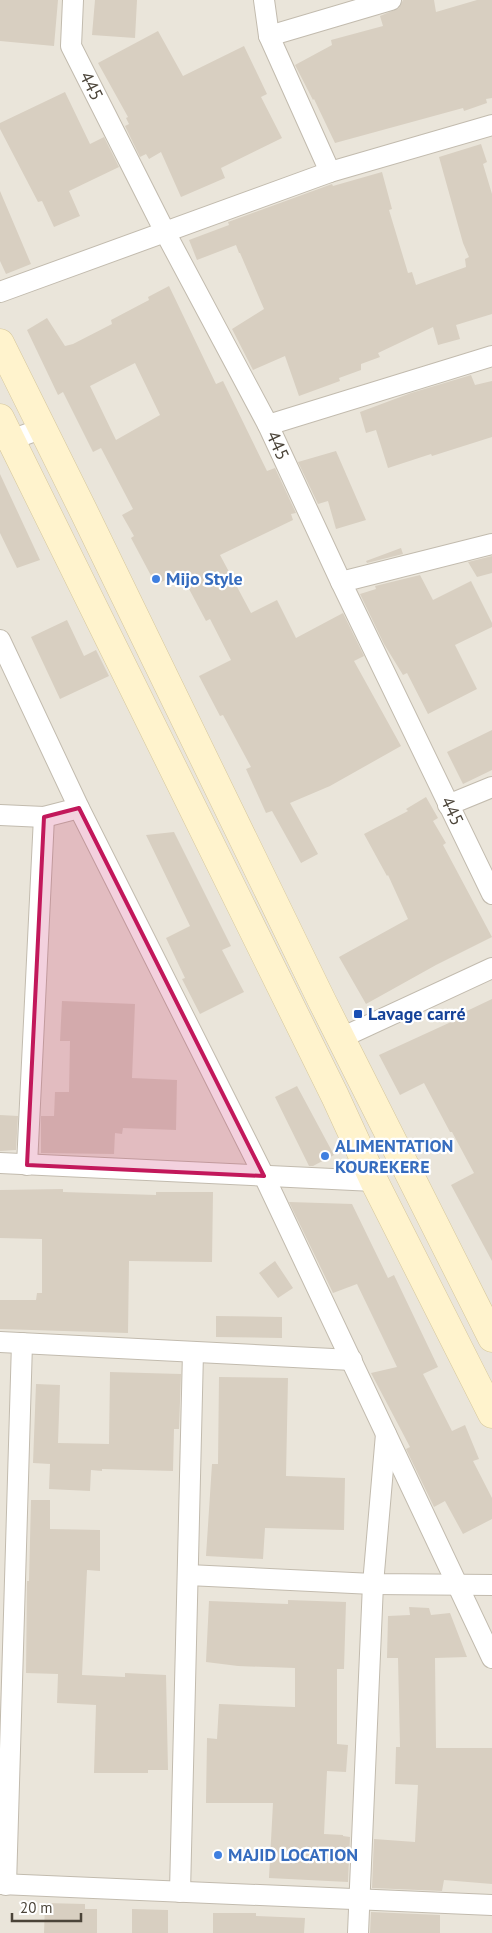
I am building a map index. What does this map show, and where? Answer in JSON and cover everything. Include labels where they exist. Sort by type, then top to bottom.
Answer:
[{"type":"main road","points":[[0,343],[341,1038],[492,1338]]},
{"type":"main road","points":[[4,433],[331,1088],[374,1182],[492,1414]]},
{"type":"street","name":"445","points":[[73,0],[70,46],[165,232],[268,425],[341,582],[492,894]]},
{"type":"street","points":[[264,0],[269,36],[330,172]]},
{"type":"street","points":[[269,36],[391,0]]},
{"type":"street","points":[[0,292],[330,172],[492,125]]},
{"type":"street","points":[[268,425],[492,356]]},
{"type":"street","points":[[4,433],[43,428]]},
{"type":"street","points":[[341,582],[492,544]]},
{"type":"street","points":[[0,640],[79,808],[264,1176],[492,1658]]},
{"type":"street","points":[[448,806],[492,787]]},
{"type":"street","points":[[0,815],[44,816],[79,808]]},
{"type":"street","points":[[27,1165],[44,816]]},
{"type":"street","points":[[341,1038],[492,968]]},
{"type":"street","points":[[0,1163],[374,1182]]},
{"type":"street","points":[[0,1342],[352,1360]]},
{"type":"street","points":[[22,1343],[3,1885],[492,1905]]},
{"type":"street","points":[[180,1892],[193,1352]]},
{"type":"street","points":[[358,1933],[373,1584],[386,1432]]},
{"type":"street","points":[[188,1575],[373,1584],[492,1585]]},
{"type":"highlighted area","points":[[79,808],[264,1176],[27,1165],[44,817]]},
{"type":"shaded area","points":[[0,0],[492,0],[492,1933],[0,1933]]},
{"type":"building","points":[[0,0],[58,0],[54,46],[0,41]]},
{"type":"building","points":[[95,0],[137,0],[135,38],[92,35]]},
{"type":"building","points":[[403,0],[434,0],[436,12],[477,0],[492,0],[492,98],[486,99],[487,103],[464,111],[463,108],[335,143],[295,65],[332,45],[331,40],[383,26],[380,16],[399,8]]},
{"type":"building","points":[[158,31],[183,76],[244,46],[267,94],[261,97],[282,138],[221,168],[225,178],[181,197],[161,152],[149,159],[146,154],[140,157],[125,126],[129,124],[126,118],[128,117],[98,63]]},
{"type":"building","points":[[65,92],[90,144],[104,137],[119,167],[69,191],[80,216],[54,227],[42,201],[38,202],[0,129],[0,123]]},
{"type":"building","points":[[481,144],[487,162],[483,164],[492,194],[492,314],[456,325],[460,339],[438,345],[433,327],[378,353],[380,357],[361,364],[361,370],[339,378],[340,381],[299,396],[285,356],[253,370],[232,329],[264,309],[240,253],[236,245],[197,260],[189,240],[229,225],[228,222],[332,184],[333,186],[382,172],[392,209],[389,210],[408,273],[412,272],[416,285],[466,267],[465,259],[469,257],[463,243],[439,157]]},
{"type":"building","points":[[0,191],[31,264],[6,274],[0,261]]},
{"type":"building","points":[[169,286],[216,384],[223,381],[267,471],[275,468],[296,513],[291,514],[293,520],[220,555],[251,613],[277,600],[296,638],[343,613],[364,656],[354,661],[401,746],[330,786],[290,803],[318,854],[301,863],[272,811],[266,813],[246,769],[251,767],[223,715],[220,716],[199,676],[231,660],[210,619],[206,621],[180,572],[156,585],[131,538],[134,536],[122,515],[133,509],[101,448],[93,452],[63,392],[58,395],[27,330],[47,318],[65,346],[73,344],[112,324],[111,320],[149,300],[148,297]],"holes":[[[135,363],[160,415],[116,440],[90,386]]]},
{"type":"building","points":[[471,375],[475,385],[492,381],[492,437],[388,468],[376,430],[366,433],[360,412],[411,393]]},
{"type":"building","points":[[336,451],[366,520],[336,529],[328,501],[318,504],[298,462]]},
{"type":"building","points":[[0,474],[40,560],[17,568],[0,533]]},
{"type":"building","points":[[401,548],[403,554],[367,563],[366,561]]},
{"type":"building","points":[[492,556],[492,573],[477,577],[468,562]]},
{"type":"building","points":[[420,575],[433,600],[471,581],[492,623],[492,627],[455,645],[477,689],[428,714],[407,673],[403,675],[384,644],[360,594],[376,589],[375,586]]},
{"type":"building","points":[[67,620],[84,656],[96,650],[109,676],[60,699],[31,637]]},
{"type":"building","points":[[492,730],[492,770],[463,784],[447,752]]},
{"type":"building","points":[[426,797],[438,818],[433,821],[446,843],[443,845],[492,937],[436,965],[366,1004],[339,957],[408,919],[388,875],[364,834],[408,811],[406,809]]},
{"type":"building","points":[[174,832],[231,946],[222,950],[244,992],[200,1014],[182,979],[185,978],[166,938],[190,926],[146,835]]},
{"type":"building","points":[[492,999],[492,1261],[451,1185],[474,1173],[452,1132],[450,1132],[424,1083],[400,1095],[379,1055],[451,1022],[450,1019]]},
{"type":"building","points":[[62,1001],[135,1004],[132,1078],[177,1080],[176,1130],[123,1128],[122,1134],[115,1133],[114,1154],[41,1153],[41,1116],[54,1116],[55,1092],[69,1092],[70,1041],[60,1041]]},
{"type":"building","points":[[297,1086],[334,1155],[313,1166],[309,1166],[275,1097]]},
{"type":"building","points":[[0,1115],[18,1116],[16,1150],[0,1151]]},
{"type":"building","points":[[63,1189],[63,1192],[156,1195],[156,1192],[213,1192],[212,1262],[129,1261],[128,1333],[0,1329],[0,1300],[36,1300],[37,1293],[42,1293],[42,1239],[0,1238],[0,1190]]},
{"type":"building","points":[[289,1202],[352,1204],[388,1278],[394,1275],[438,1367],[423,1374],[452,1431],[465,1425],[479,1459],[473,1461],[492,1498],[492,1519],[463,1534],[445,1501],[434,1507],[406,1449],[410,1447],[371,1373],[397,1367],[357,1284],[333,1293]]},
{"type":"building","points":[[275,1261],[293,1288],[278,1298],[259,1273]]},
{"type":"building","points":[[216,1316],[282,1317],[282,1338],[216,1337]]},
{"type":"building","points":[[110,1372],[181,1374],[179,1429],[174,1429],[173,1471],[91,1470],[90,1491],[49,1489],[50,1464],[33,1463],[36,1384],[60,1385],[58,1443],[109,1444]]},
{"type":"building","points":[[219,1377],[288,1378],[286,1476],[345,1478],[344,1530],[265,1528],[263,1559],[206,1556],[212,1464],[218,1464]]},
{"type":"building","points":[[31,1500],[50,1500],[50,1529],[100,1530],[100,1571],[87,1570],[82,1675],[125,1677],[125,1673],[166,1675],[168,1770],[148,1770],[148,1773],[94,1773],[96,1705],[57,1703],[58,1674],[26,1673],[27,1581],[29,1581]]},
{"type":"building","points":[[288,1600],[346,1602],[344,1669],[337,1669],[337,1744],[348,1745],[346,1772],[327,1771],[324,1834],[350,1837],[348,1882],[269,1878],[273,1803],[206,1803],[207,1738],[217,1739],[219,1704],[295,1707],[295,1668],[238,1666],[206,1662],[209,1601],[288,1604]]},
{"type":"building","points":[[409,1607],[429,1608],[431,1615],[450,1613],[467,1657],[435,1658],[436,1748],[492,1748],[492,1884],[444,1880],[442,1891],[372,1888],[374,1839],[415,1842],[418,1785],[395,1784],[396,1747],[400,1747],[398,1658],[387,1658],[388,1616],[410,1615]]},
{"type":"building","points":[[45,1903],[85,1904],[85,1909],[97,1909],[97,1933],[44,1933]]},
{"type":"building","points":[[132,1909],[168,1910],[168,1933],[132,1933]]},
{"type":"building","points":[[371,1912],[440,1915],[440,1933],[370,1933]]},
{"type":"building","points":[[213,1913],[256,1913],[256,1916],[305,1918],[304,1933],[213,1933]]},
{"type":"place","name":"Mijo Style","points":[[156,579]]},
{"type":"place","name":"Lavage carré","points":[[358,1014]]},
{"type":"place","name":"ALIMENTATION KOUREKERE","points":[[325,1156]]},
{"type":"place","name":"MAJID LOCATION","points":[[218,1855]]}]
